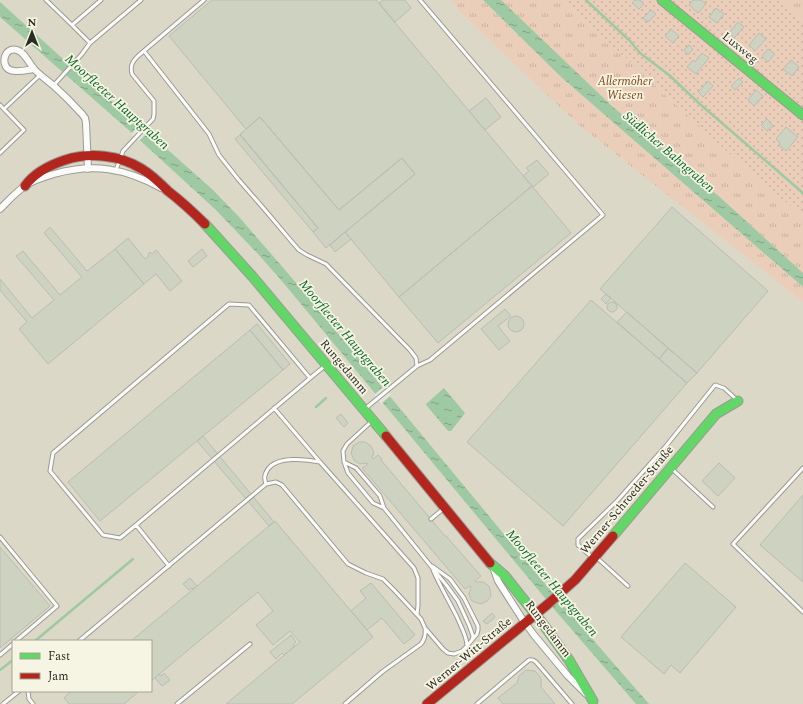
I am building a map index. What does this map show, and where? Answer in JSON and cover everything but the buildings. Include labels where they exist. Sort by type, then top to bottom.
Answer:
[{"type":"street","name":"Luxweg","points":[[662,0],[803,115]]},
{"type":"street","points":[[34,69],[11,71],[5,67],[3,63],[3,56],[10,50],[18,50],[34,69],[54,86],[82,114],[85,118],[88,169]]},
{"type":"street","name":"Rungedamm","points":[[0,209],[39,172],[56,162],[70,157],[100,155],[120,159],[134,164],[148,173],[191,210],[255,279],[373,420],[492,566],[505,576],[569,660],[592,703]]},
{"type":"street","name":"Rungedamm","points":[[25,186],[46,177],[69,171],[88,169],[116,170],[136,176],[169,192]]},
{"type":"street","name":"Werner-Schroeder-Straße","points":[[535,614],[575,580],[716,414],[738,401]]},
{"type":"street","name":"Rungedamm","points":[[492,566],[498,581],[525,622],[568,676],[592,703]]},
{"type":"street","name":"Werner-Witt-Straße","points":[[427,704],[535,614]]},
{"type":"lane","points":[[46,0],[90,43]]},
{"type":"lane","points":[[72,25],[101,0]]},
{"type":"lane","points":[[54,86],[90,43],[141,0]]},
{"type":"lane","points":[[116,170],[123,151],[153,119],[154,114],[154,101],[135,79],[131,70],[133,61],[204,0]]},
{"type":"lane","points":[[364,410],[417,366],[430,360],[603,215],[420,0]]},
{"type":"lane","points":[[144,51],[209,134],[219,155],[292,242],[299,250],[326,264],[410,350],[416,358],[417,366]]},
{"type":"lane","points":[[4,109],[40,74]]},
{"type":"lane","points":[[0,105],[24,130],[0,153]]},
{"type":"lane","points":[[310,378],[249,305],[229,304],[53,453],[50,471],[103,535],[120,538],[327,365]]},
{"type":"lane","points":[[628,586],[578,545],[578,539],[617,501],[666,446],[715,385],[724,388],[738,401]]},
{"type":"lane","points":[[274,408],[414,568],[418,578],[418,605],[416,615]]},
{"type":"lane","points":[[373,420],[347,444],[343,451],[344,462],[348,473],[373,502],[384,508]]},
{"type":"lane","points":[[266,484],[264,479],[265,473],[269,467],[275,463],[282,461],[308,460],[320,462]]},
{"type":"lane","points":[[344,462],[356,468],[380,496],[384,508],[432,566],[458,601],[472,633],[472,642]]},
{"type":"lane","points":[[670,468],[712,507]]},
{"type":"lane","points":[[803,468],[733,544],[803,612]]},
{"type":"lane","points":[[80,640],[266,484],[276,482],[282,485],[348,564],[383,579],[421,619],[425,628],[425,639],[421,644],[382,672],[345,704]]},
{"type":"lane","points":[[430,519],[444,508]]},
{"type":"lane","points":[[136,525],[169,566]]},
{"type":"lane","points":[[0,537],[57,606],[17,640]]},
{"type":"lane","points":[[425,628],[443,649],[448,653],[454,654],[462,651],[472,642],[478,630],[476,622],[464,598],[450,579],[432,566]]},
{"type":"lane","points":[[432,566],[462,628],[467,646]]},
{"type":"lane","points":[[177,704],[250,644]]},
{"type":"lane","points":[[0,655],[12,645]]},
{"type":"lane","points":[[477,704],[531,659],[536,662],[572,704]]},
{"type":"lane","points":[[3,704],[18,692]]},
{"type":"lane","points":[[28,692],[29,699],[33,704]]},
{"type":"shaded area","points":[[0,0],[450,0],[461,13],[589,133],[803,302],[803,704],[0,704]]},
{"type":"green space","points":[[450,0],[483,0],[561,77],[803,287],[803,302],[580,126],[461,13]]},
{"type":"green space","name":"Allermöher Wiesen","points":[[500,0],[563,0],[733,157],[803,217],[803,273],[722,199],[612,106]]},
{"type":"green space","points":[[563,0],[777,0],[803,21],[803,217],[733,157]]},
{"type":"green space","points":[[777,0],[803,0],[803,21]]},
{"type":"water","points":[[483,0],[501,0],[612,106],[722,199],[803,273],[803,287],[561,77]]},
{"type":"water","points":[[0,2],[82,76],[213,190],[240,218],[292,278],[561,603],[649,704],[636,704],[554,609],[258,254],[216,210],[132,133],[0,17]]},
{"type":"water","points":[[444,388],[465,413],[451,431],[448,431],[426,404]]},
{"type":"pier","points":[[141,123],[149,131],[139,141],[131,134]]},
{"type":"pier","points":[[384,386],[391,395],[381,404],[374,395]]},
{"type":"waterway","points":[[586,0],[630,41],[640,53],[669,75],[701,105],[803,193]]},
{"type":"waterway","points":[[316,407],[326,398]]},
{"type":"waterway","points":[[36,640],[133,559]]},
{"type":"waterway","points":[[0,670],[12,661]]},
{"type":"traffic: fast","points":[[662,0],[803,115]]},
{"type":"traffic: fast","points":[[205,224],[252,276],[386,436]]},
{"type":"traffic: fast","points":[[613,536],[716,414],[738,401]]},
{"type":"traffic: fast","points":[[490,563],[505,576],[543,624],[569,660],[593,701]]},
{"type":"traffic: jam","points":[[25,186],[33,177],[43,170],[65,160],[84,156],[105,156],[115,158],[133,164],[149,174],[205,224]]},
{"type":"traffic: jam","points":[[386,436],[490,563]]},
{"type":"traffic: jam","points":[[427,704],[575,580],[613,536]]},
{"type":"water label","name":"Moorfleeter Hauptgraben","points":[[117,102]]},
{"type":"water label","name":"Südlicher Bahngraben","points":[[669,152]]},
{"type":"water label","name":"Moorfleeter Hauptgraben","points":[[345,333]]},
{"type":"water label","name":"Moorfleeter Hauptgraben","points":[[552,583]]}]
